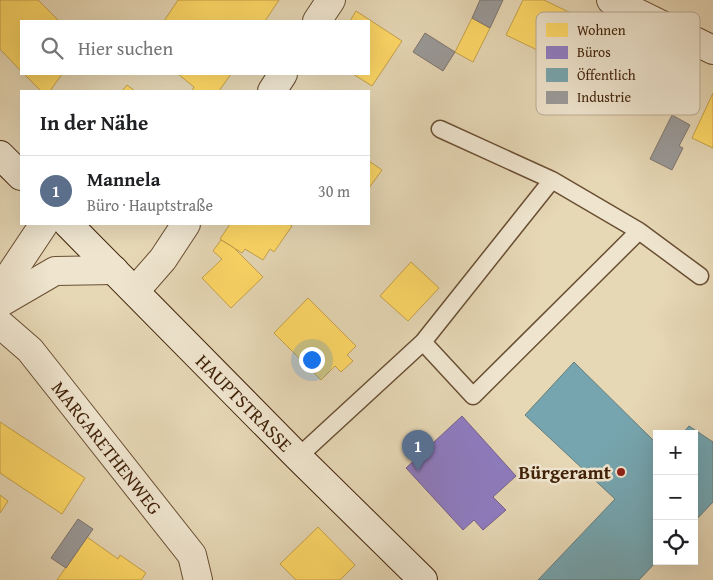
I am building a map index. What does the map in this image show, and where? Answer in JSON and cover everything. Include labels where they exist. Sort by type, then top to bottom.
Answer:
[{"type":"street","points":[[318,20],[331,0]]},
{"type":"street","points":[[611,0],[635,12]]},
{"type":"street","points":[[700,44],[713,50]]},
{"type":"street","points":[[273,90],[282,75]]},
{"type":"street","points":[[0,155],[20,175]]},
{"type":"street","points":[[0,290],[43,225]]},
{"type":"street","name":"HAUPTSTRASSE","points":[[69,225],[298,457],[423,580]]},
{"type":"street","points":[[134,291],[163,259],[185,225]]},
{"type":"street","points":[[0,303],[55,270],[114,270]]},
{"type":"street","name":"MARGARETHENWEG","points":[[0,324],[30,350],[192,555],[198,580]]},
{"type":"lane","points":[[440,129],[552,180],[638,231],[700,276]]},
{"type":"lane","points":[[298,457],[423,342],[552,180]]},
{"type":"lane","points":[[423,342],[473,396],[638,231]]},
{"type":"building: Wohnen","points":[[0,0],[38,0],[58,20],[20,20],[20,70],[0,49]]},
{"type":"building: Wohnen","points":[[178,0],[279,0],[266,20],[165,20]]},
{"type":"building: Wohnen","points":[[523,0],[544,0],[569,12],[536,12],[536,49],[506,35]]},
{"type":"building: Wohnen","points":[[356,11],[370,20],[351,20]]},
{"type":"building: Wohnen","points":[[472,18],[490,28],[473,62],[455,52]]},
{"type":"building: Wohnen","points":[[370,20],[402,41],[372,86],[355,75],[370,75]]},
{"type":"building: Wohnen","points":[[25,75],[61,75],[51,90],[40,90]]},
{"type":"building: Wohnen","points":[[179,75],[230,75],[220,90],[192,90],[194,87]]},
{"type":"building: Wohnen","points":[[127,85],[134,90],[123,90]]},
{"type":"building: Wohnen","points":[[713,93],[713,148],[692,138]]},
{"type":"building: Wohnen","points":[[370,162],[382,170],[370,187]]},
{"type":"building: Wohnen","points":[[229,225],[292,226],[274,252],[270,249],[263,260],[245,249],[242,253],[220,239]]},
{"type":"building: Wohnen","points":[[221,240],[233,247],[263,277],[231,308],[202,278],[222,259],[213,251]]},
{"type":"building: Wohnen","points":[[411,262],[439,288],[408,321],[380,296]]},
{"type":"building: Wohnen","points":[[308,298],[356,346],[347,355],[353,361],[341,372],[335,366],[321,380],[274,333]]},
{"type":"building: Wohnen","points":[[0,422],[85,478],[62,514],[0,473]]},
{"type":"building: Wohnen","points":[[0,495],[8,501],[0,513]]},
{"type":"building: Wohnen","points":[[318,527],[355,565],[340,580],[296,580],[280,564]]},
{"type":"building: Wohnen","points":[[87,537],[118,559],[120,555],[146,573],[141,580],[57,580]]},
{"type":"building: Büros","points":[[462,416],[516,476],[493,497],[506,510],[483,530],[474,520],[463,530],[406,468]]},
{"type":"building: Öffentlich","name":"Bürgeramt","points":[[574,362],[653,440],[653,565],[639,580],[538,580],[615,499],[525,415]]},
{"type":"building: Öffentlich","points":[[689,426],[695,430],[686,430]]},
{"type":"building: Öffentlich","points":[[698,432],[713,442],[713,502],[698,518]]},
{"type":"building: Industrie","points":[[480,0],[503,0],[490,28],[472,18]]},
{"type":"building: Industrie","points":[[425,33],[455,52],[443,71],[413,52]]},
{"type":"building: Industrie","points":[[672,115],[690,125],[679,146],[683,148],[672,170],[650,159]]},
{"type":"building: Industrie","points":[[78,519],[93,529],[66,568],[51,558]]},
{"type":"place","name":"Mannela","points":[[418,471]]},
{"type":"place","name":"Bürgeramt","points":[[621,472]]}]
